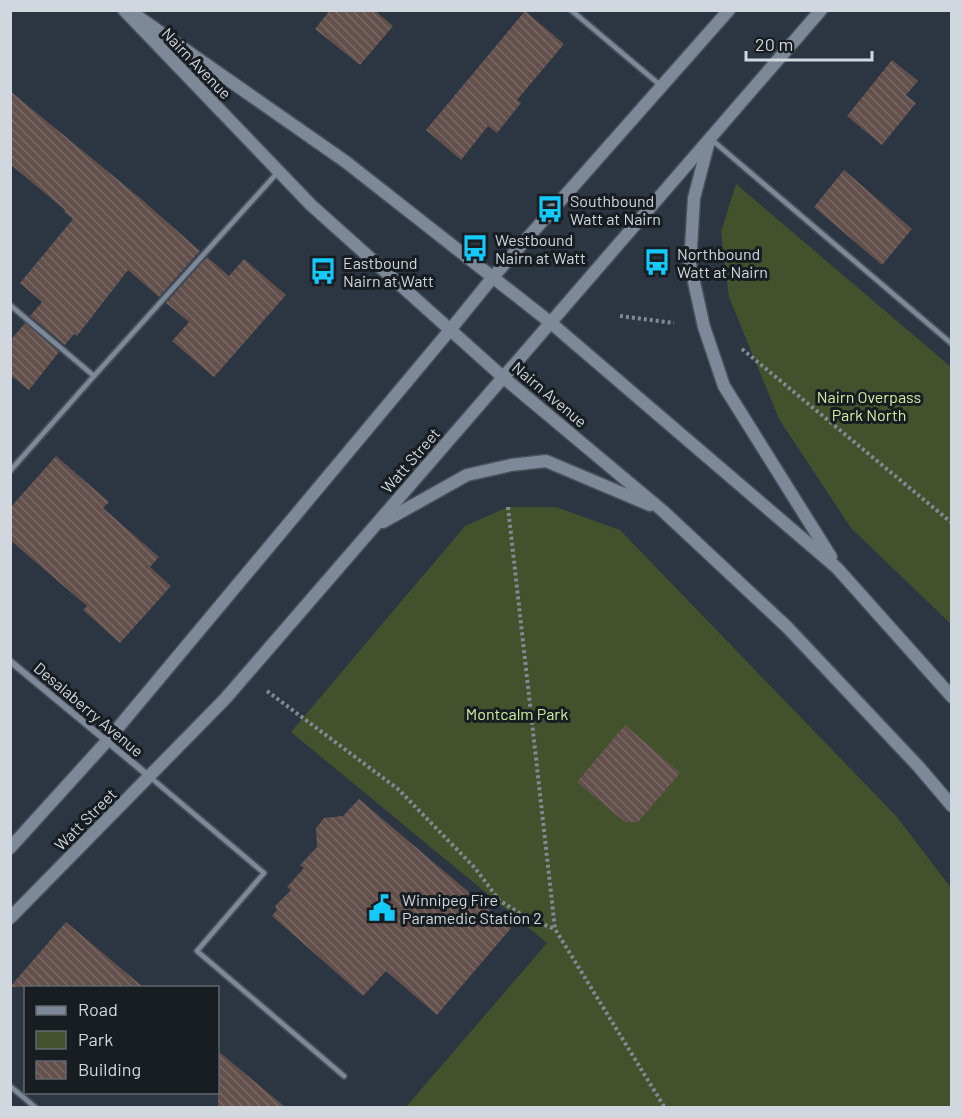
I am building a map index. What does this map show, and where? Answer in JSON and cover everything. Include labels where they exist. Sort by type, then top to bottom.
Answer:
[{"type":"main road","name":"Nairn Avenue","points":[[124,10],[311,205],[504,378],[663,511],[787,627],[918,766],[951,806]]},
{"type":"main road","name":"Nairn Avenue","points":[[129,10],[346,162],[551,323],[837,568],[951,697]]},
{"type":"main road","name":"Watt Street","points":[[10,848],[107,741],[493,277],[729,10]]},
{"type":"main road","name":"Watt Street","points":[[10,918],[246,676],[821,10]]},
{"type":"main road","points":[[710,138],[694,198],[690,264],[704,327],[724,386],[837,568]]},
{"type":"main road","points":[[374,526],[467,475],[511,465],[546,461],[663,511]]},
{"type":"street","name":"Desalaberry Avenue","points":[[10,661],[150,777]]},
{"type":"lane","points":[[571,10],[662,87]]},
{"type":"lane","points":[[710,138],[951,344]]},
{"type":"lane","points":[[10,471],[278,172]]},
{"type":"lane","points":[[10,305],[94,376]]},
{"type":"lane","points":[[150,777],[264,873],[197,951],[344,1076]]},
{"type":"lane","points":[[10,1086],[36,1107]]},
{"type":"path","points":[[621,316],[681,324]]},
{"type":"path","points":[[739,347],[951,523]]},
{"type":"path","points":[[508,507],[555,929],[665,1107]]},
{"type":"path","points":[[246,676],[398,789],[476,868],[499,900],[526,918],[555,929]]},
{"type":"green space","name":"Nairn Overpass Park North","points":[[736,184],[951,367],[951,624],[851,528],[779,419],[729,297],[721,232]]},
{"type":"green space","name":"Montcalm Park","points":[[508,507],[556,507],[620,530],[897,817],[951,888],[951,1107],[406,1107],[547,943],[291,732],[465,526]]},
{"type":"building","points":[[330,10],[374,10],[393,26],[360,65],[315,29]]},
{"type":"building","points":[[525,11],[564,44],[517,100],[521,103],[497,133],[488,126],[461,160],[426,130]]},
{"type":"building","points":[[892,60],[918,81],[906,95],[916,103],[882,145],[847,116]]},
{"type":"building","points":[[10,91],[140,198],[200,251],[159,297],[128,270],[77,336],[74,334],[65,345],[30,316],[42,302],[20,283],[73,219],[10,164]]},
{"type":"building","points":[[844,170],[912,229],[882,265],[814,207]]},
{"type":"building","points":[[207,257],[229,276],[244,259],[286,295],[214,377],[172,341],[189,322],[166,303]]},
{"type":"building","points":[[25,323],[59,352],[29,390],[10,375],[10,341]]},
{"type":"building","points":[[56,456],[109,502],[103,508],[159,557],[150,567],[171,586],[120,643],[83,610],[87,606],[10,540],[10,508]]},
{"type":"building","points":[[625,725],[680,773],[638,822],[625,822],[577,782]]},
{"type":"building","name":"Winnipeg Fire Paramedic Station 2","points":[[359,799],[511,928],[437,1015],[386,971],[363,996],[272,916],[277,910],[275,906],[291,890],[287,887],[304,868],[300,865],[317,847],[316,828],[324,818],[343,816]]},
{"type":"building","points":[[66,922],[142,986],[24,986],[10,987]]},
{"type":"building","points":[[219,1052],[285,1107],[218,1107]]},
{"type":"place","name":"Southbound Watt at Nairn","points":[[550,209]]},
{"type":"place","name":"Westbound Nairn at Watt","points":[[475,248]]},
{"type":"place","name":"Northbound Watt at Nairn","points":[[657,262]]},
{"type":"place","name":"Eastbound Nairn at Watt","points":[[323,271]]},
{"type":"place","name":"Winnipeg Fire Paramedic Station 2","points":[[382,908]]}]
